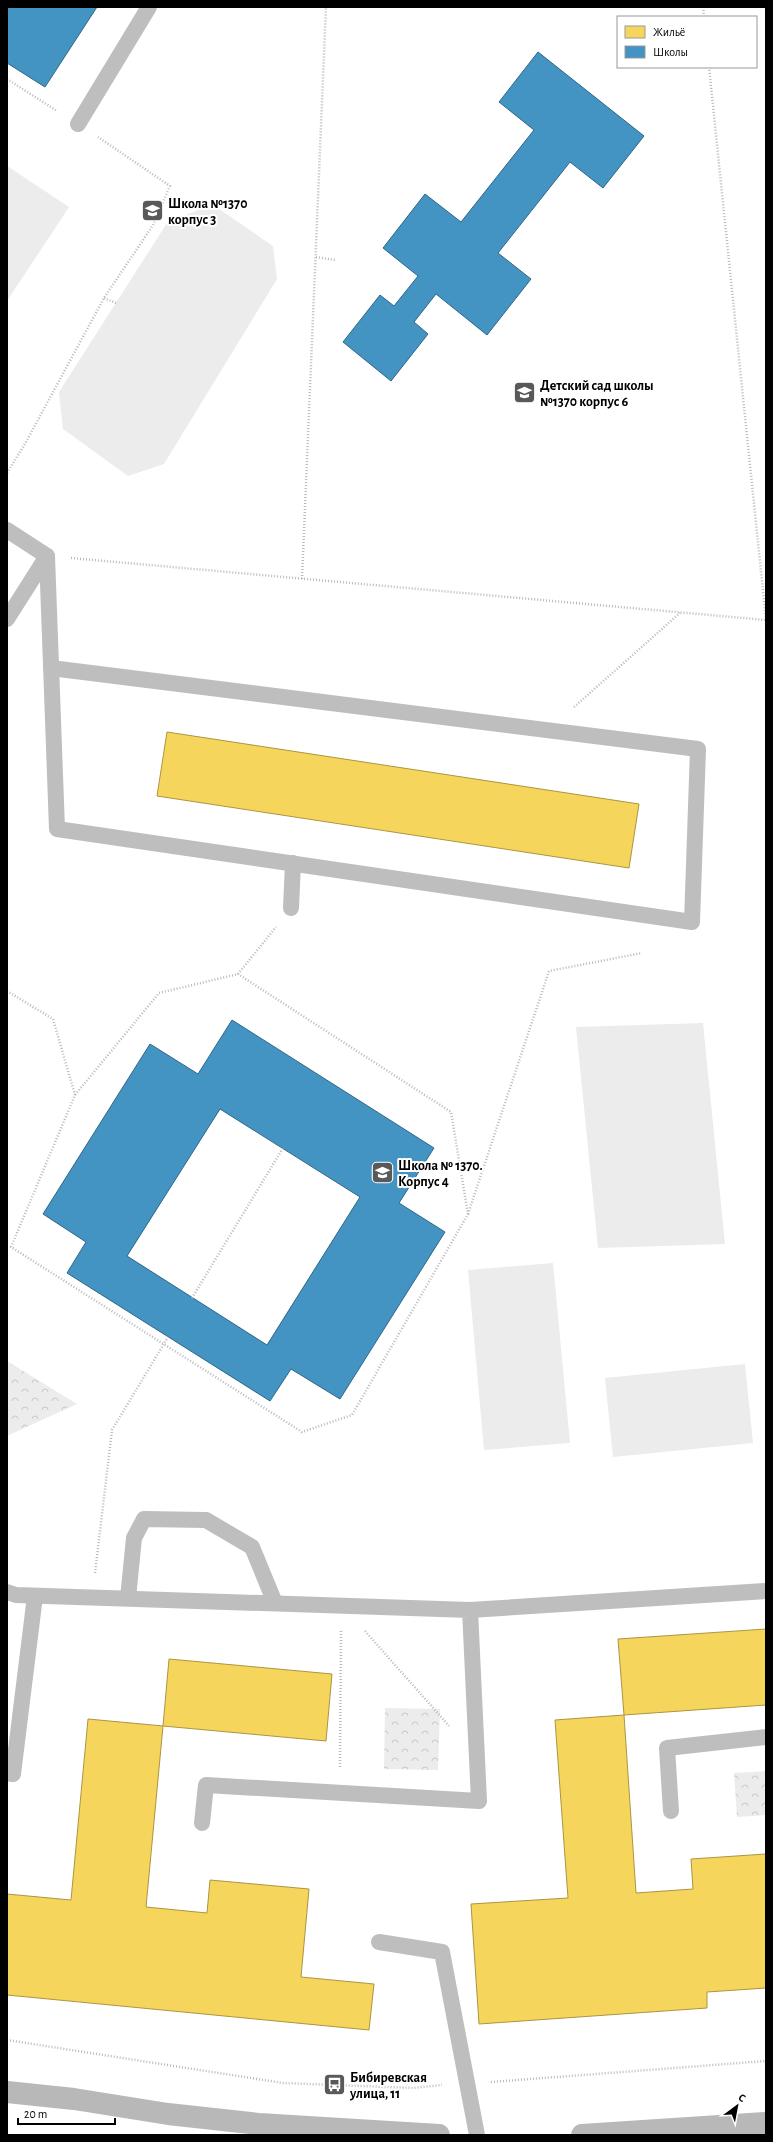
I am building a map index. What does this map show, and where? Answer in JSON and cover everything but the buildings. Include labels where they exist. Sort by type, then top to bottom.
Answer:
[{"type":"main road","points":[[7,2092],[74,2099],[168,2114],[301,2131],[438,2135]]},
{"type":"main road","points":[[582,2135],[766,2123]]},
{"type":"lane","points":[[78,124],[149,7]]},
{"type":"lane","points":[[7,530],[47,556]]},
{"type":"lane","points":[[7,618],[47,556]]},
{"type":"lane","points":[[47,556],[51,668],[57,829],[692,922],[698,749],[51,668]]},
{"type":"lane","points":[[291,908],[293,863]]},
{"type":"lane","points":[[128,1598],[134,1538],[144,1519],[206,1520],[252,1547],[274,1603]]},
{"type":"lane","points":[[7,1592],[16,1595],[35,1596],[470,1610],[766,1591]]},
{"type":"lane","points":[[7,1773],[13,1774],[35,1596]]},
{"type":"lane","points":[[202,1823],[206,1785],[479,1801],[470,1610]]},
{"type":"lane","points":[[671,1811],[667,1748],[766,1737]]},
{"type":"lane","points":[[379,1942],[442,1952],[477,2135]]},
{"type":"path","points":[[302,579],[326,7]]},
{"type":"path","points":[[47,556],[766,620],[709,68]]},
{"type":"path","points":[[7,79],[78,124],[170,186],[153,225],[104,298],[26,442],[7,473]]},
{"type":"path","points":[[316,257],[334,260]]},
{"type":"path","points":[[104,298],[116,302]]},
{"type":"path","points":[[549,730],[680,613]]},
{"type":"path","points":[[291,908],[238,974],[159,993],[75,1095],[11,1246],[302,1432],[352,1415],[468,1214],[549,971],[642,953]]},
{"type":"path","points":[[238,974],[451,1112],[468,1214]]},
{"type":"path","points":[[7,991],[53,1019],[75,1095]]},
{"type":"path","points":[[192,1298],[283,1148]]},
{"type":"path","points":[[92,1597],[112,1430],[168,1337]]},
{"type":"path","points":[[342,1606],[477,1756]]},
{"type":"path","points":[[339,1793],[342,1606]]},
{"type":"path","points":[[7,2040],[283,2083],[413,2088],[766,2060]]},
{"type":"green space","points":[[7,166],[69,207],[7,301]]},
{"type":"green space","points":[[212,204],[273,246],[277,279],[164,464],[128,476],[63,429],[59,392],[167,223]]},
{"type":"green space","points":[[703,1023],[725,1244],[598,1248],[576,1027]]},
{"type":"green space","points":[[553,1263],[570,1443],[484,1450],[468,1270]]},
{"type":"green space","points":[[7,1361],[77,1404],[7,1436]]},
{"type":"green space","points":[[745,1364],[753,1443],[613,1457],[605,1378]]},
{"type":"green space","points":[[385,1708],[440,1709],[438,1770],[384,1769]]},
{"type":"green space","points":[[766,1771],[766,1815],[737,1817],[734,1773]]},
{"type":"place","name":"Школа №1370 корпус 3","points":[[153,211]]},
{"type":"place","name":"Детский сад школы №1370 корпус 6","points":[[524,393]]},
{"type":"place","name":"Школа № 1370. Корпус 4","points":[[382,1173]]},
{"type":"place","name":"Бибиревская улица, 11","points":[[335,2085]]}]
